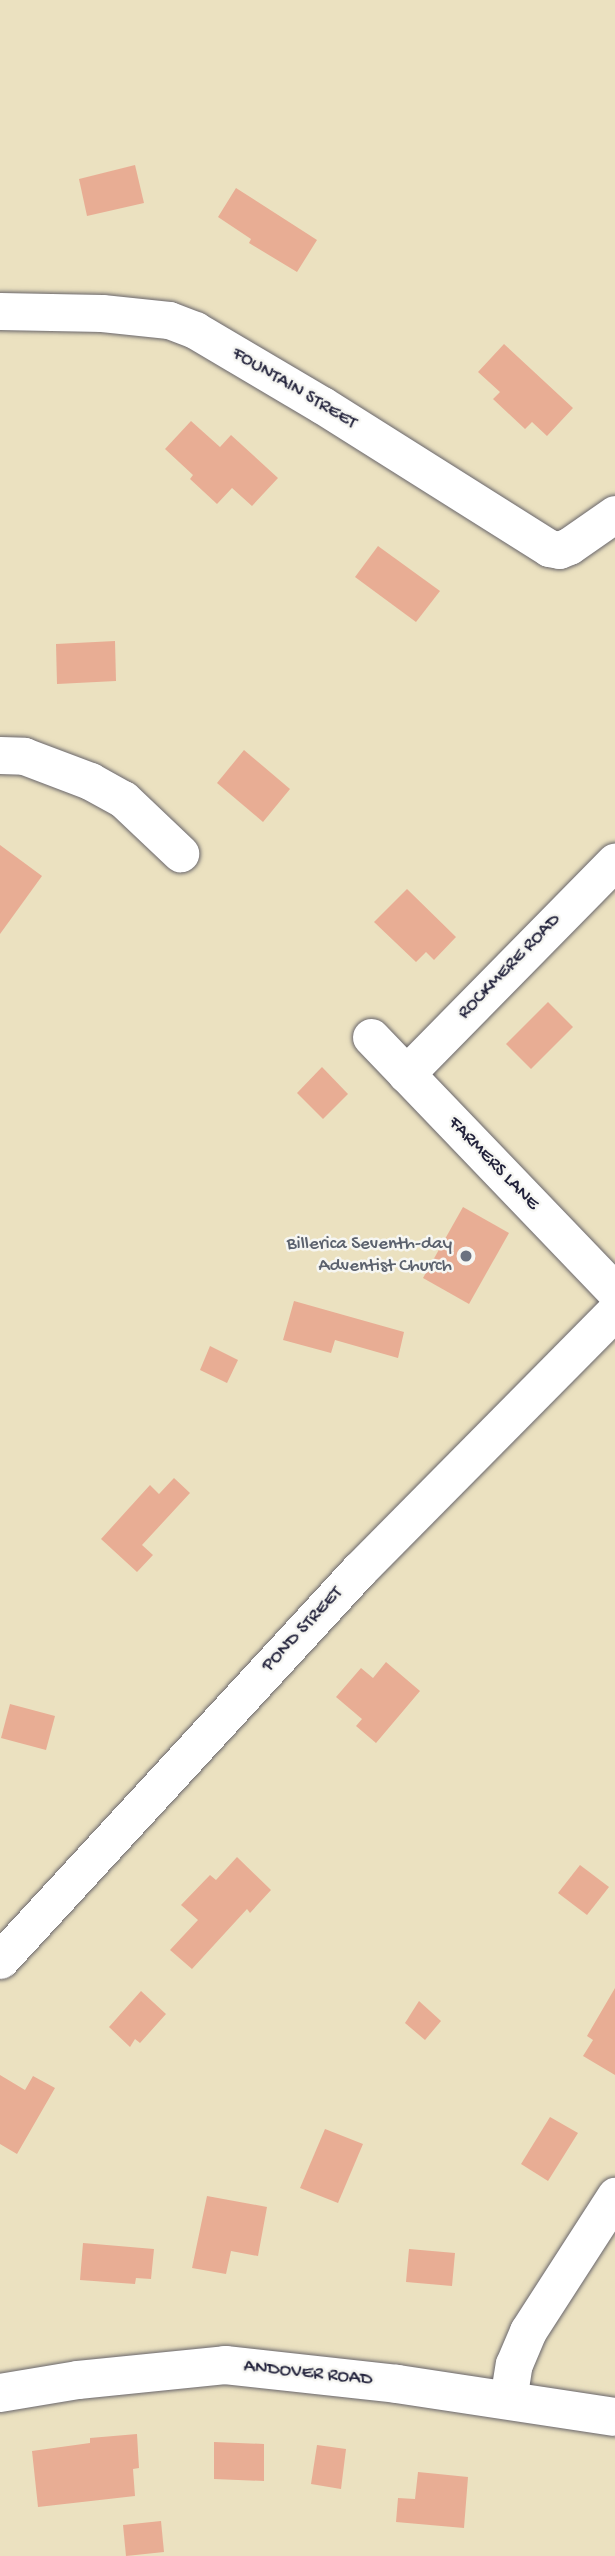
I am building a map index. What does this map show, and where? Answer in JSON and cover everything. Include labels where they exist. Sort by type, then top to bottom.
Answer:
[{"type":"main road","name":"ANDOVER ROAD","points":[[0,2393],[78,2380],[225,2365],[397,2384],[615,2417]]},
{"type":"street","name":"FOUNTAIN STREET","points":[[0,312],[102,313],[169,320],[195,330],[322,405],[539,543],[559,550],[580,539],[615,514]]},
{"type":"street","points":[[0,755],[24,756],[101,787],[122,799],[180,853]]},
{"type":"street","name":"ROCKMERE ROAD","points":[[406,1074],[615,861]]},
{"type":"street","name":"FARMERS LANE","points":[[371,1037],[615,1291]]},
{"type":"street","name":"POND STREET","points":[[0,1959],[359,1570],[615,1311]]},
{"type":"street","points":[[508,2400],[514,2364],[527,2332],[615,2196]]},
{"type":"building","points":[[135,165],[144,203],[87,216],[79,179]]},
{"type":"building","points":[[236,188],[317,240],[297,272],[249,243],[251,239],[218,217]]},
{"type":"building","points":[[504,344],[573,408],[547,436],[532,422],[525,429],[493,399],[500,392],[478,372]]},
{"type":"building","points":[[191,421],[220,447],[231,435],[278,478],[252,506],[232,488],[217,504],[190,479],[193,475],[165,449]]},
{"type":"building","points":[[378,546],[440,591],[416,622],[355,577]]},
{"type":"building","points":[[115,641],[116,681],[57,684],[56,644]]},
{"type":"building","points":[[244,750],[290,789],[263,822],[217,783]]},
{"type":"building","points":[[0,845],[42,876],[0,934]]},
{"type":"building","points":[[407,889],[456,937],[434,960],[426,952],[416,962],[374,922]]},
{"type":"building","points":[[548,1002],[573,1027],[531,1069],[506,1044]]},
{"type":"building","points":[[322,1067],[348,1094],[323,1119],[297,1093]]},
{"type":"building","name":"Billerica Seventh-day Adventist Church","points":[[463,1207],[509,1233],[469,1304],[423,1278]]},
{"type":"building","points":[[294,1301],[404,1332],[398,1358],[335,1340],[331,1353],[283,1340]]},
{"type":"building","points":[[210,1346],[238,1360],[227,1383],[200,1370]]},
{"type":"building","points":[[174,1478],[190,1493],[142,1545],[153,1555],[137,1572],[101,1539],[150,1485],[159,1494]]},
{"type":"building","points":[[386,1662],[420,1691],[376,1743],[356,1726],[362,1719],[336,1697],[361,1668],[373,1678]]},
{"type":"building","points":[[10,1704],[55,1716],[46,1750],[1,1738]]},
{"type":"building","points":[[237,1857],[271,1890],[250,1913],[247,1909],[192,1969],[170,1950],[198,1920],[181,1905],[210,1875],[216,1880]]},
{"type":"building","points":[[580,1865],[609,1887],[587,1915],[558,1893]]},
{"type":"building","points":[[615,1988],[615,2075],[583,2056],[593,2040],[587,2036]]},
{"type":"building","points":[[141,1991],[166,2014],[140,2043],[135,2039],[130,2047],[109,2027]]},
{"type":"building","points":[[419,2001],[441,2021],[425,2040],[405,2023]]},
{"type":"building","points":[[0,2075],[25,2090],[33,2076],[55,2088],[17,2154],[0,2144]]},
{"type":"building","points":[[550,2117],[578,2133],[548,2181],[521,2164]]},
{"type":"building","points":[[325,2129],[363,2144],[338,2203],[300,2188]]},
{"type":"building","points":[[207,2196],[267,2207],[258,2256],[231,2251],[226,2274],[192,2268]]},
{"type":"building","points":[[83,2243],[154,2249],[151,2279],[136,2278],[135,2284],[80,2280]]},
{"type":"building","points":[[409,2249],[455,2253],[452,2286],[406,2282]]},
{"type":"building","points":[[137,2434],[139,2468],[133,2469],[135,2496],[38,2507],[32,2451],[90,2443],[90,2438]]},
{"type":"building","points":[[214,2442],[264,2444],[264,2481],[214,2479]]},
{"type":"building","points":[[317,2445],[346,2449],[341,2489],[311,2484]]},
{"type":"building","points":[[418,2472],[468,2477],[464,2528],[396,2522],[398,2498],[415,2499]]},
{"type":"building","points":[[161,2521],[164,2552],[126,2556],[123,2525]]},
{"type":"place","name":"Billerica Seventh-day Adventist Church","points":[[466,1256]]}]
